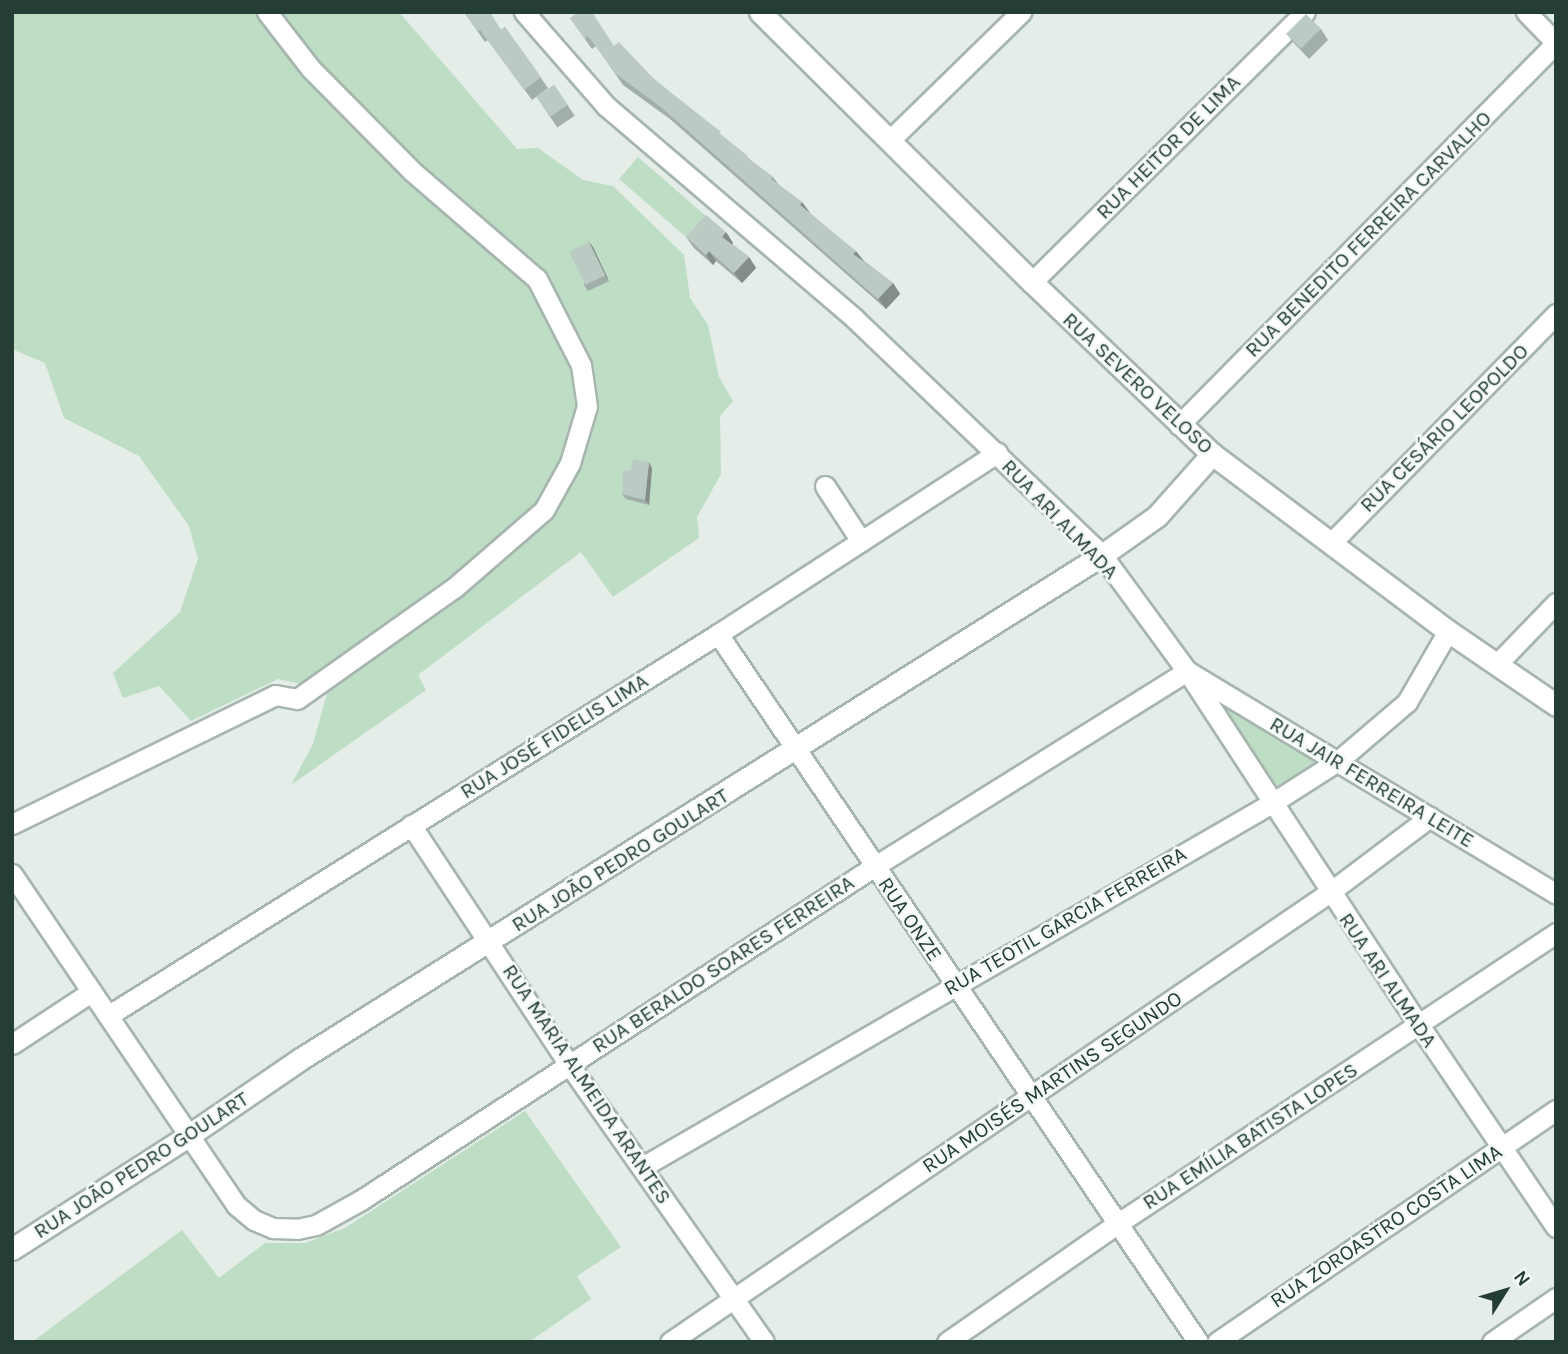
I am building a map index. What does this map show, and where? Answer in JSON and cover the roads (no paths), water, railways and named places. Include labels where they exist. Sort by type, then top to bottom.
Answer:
[{"type":"street","points":[[12,824],[275,695],[297,699],[464,580],[544,510],[570,463],[587,406],[581,365],[537,279],[412,171],[311,69],[267,12]]},
{"type":"street","name":"RUA ARI ALMADA","points":[[524,12],[606,106],[854,318],[1101,555],[1187,671],[1419,1025],[1556,1227]]},
{"type":"street","name":"RUA SEVERO VELOSO","points":[[760,12],[1032,282],[1212,454],[1448,631],[1556,705]]},
{"type":"street","points":[[889,141],[1021,12]]},
{"type":"street","name":"RUA HEITOR DE LIMA","points":[[1032,282],[1305,12]]},
{"type":"street","points":[[1526,12],[1556,43]]},
{"type":"street","name":"RUA BENEDITO FERREIRA CARVALHO","points":[[1180,425],[1556,43]]},
{"type":"street","name":"RUA CESÁRIO LEOPOLDO","points":[[1332,542],[1556,314]]},
{"type":"street","name":"RUA JOSÉ FIDELIS LIMA","points":[[109,1015],[718,634],[997,453]]},
{"type":"street","name":"RUA JOÃO PEDRO GOULART","points":[[12,1249],[188,1136],[302,1058],[1101,555],[1157,516],[1212,454]]},
{"type":"street","points":[[825,486],[861,541]]},
{"type":"street","points":[[1497,664],[1556,603]]},
{"type":"street","name":"RUA TEOTIL GARCIA FERREIRA","points":[[642,1167],[954,984],[1272,803],[1338,761],[1407,702],[1448,631]]},
{"type":"street","name":"RUA ONZE","points":[[718,634],[1198,1342]]},
{"type":"street","name":"RUA JAIR FERREIRA LEITE","points":[[1187,671],[1556,894]]},
{"type":"street","name":"RUA BERALDO SOARES FERREIRA","points":[[188,1136],[236,1205],[254,1220],[273,1228],[298,1229],[337,1215],[875,866],[1187,671]]},
{"type":"street","name":"RUA MOISÉS MARTINS SEGUNDO","points":[[670,1342],[1331,892],[1430,817]]},
{"type":"street","name":"RUA MARIA ALMEIDA ARANTES","points":[[411,825],[568,1063],[764,1342]]},
{"type":"street","points":[[12,874],[188,1136]]},
{"type":"street","name":"RUA EMÍLIA BATISTA LOPES","points":[[947,1342],[1117,1224],[1556,933]]},
{"type":"street","points":[[12,1044],[91,992]]},
{"type":"street","name":"RUA ZOROASTRO COSTA LIMA","points":[[1217,1342],[1556,1111]]},
{"type":"street","points":[[1492,1342],[1556,1298]]}]
